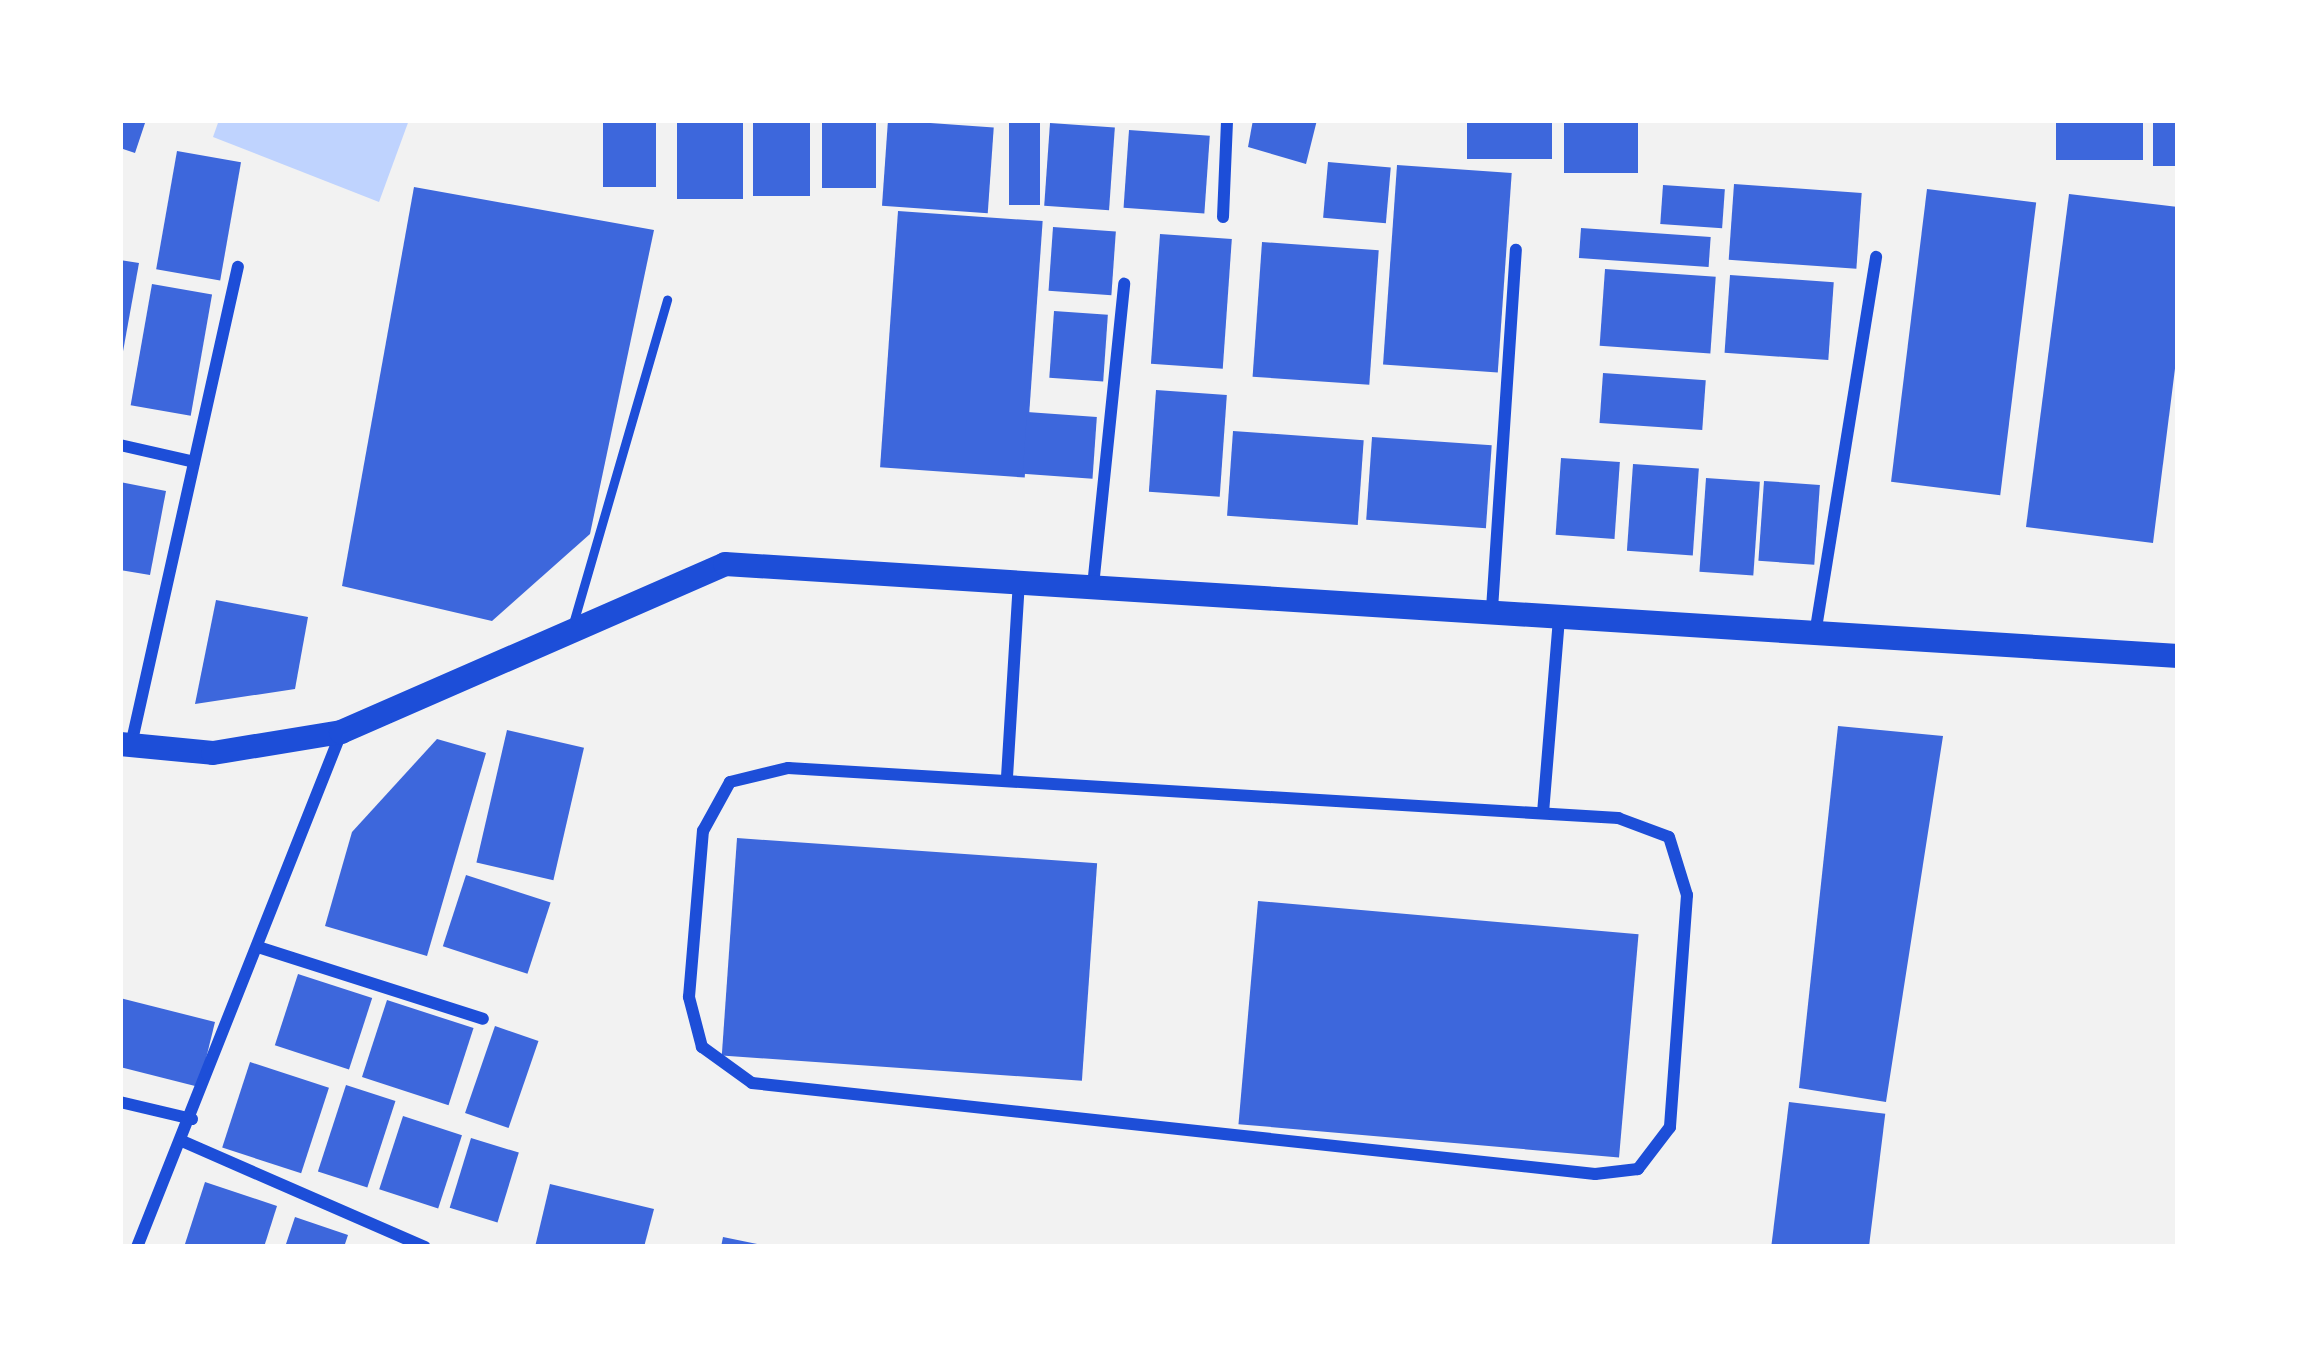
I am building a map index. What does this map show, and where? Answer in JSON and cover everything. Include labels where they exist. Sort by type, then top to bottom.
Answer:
[{"type":"main road","points":[[125,745],[213,752],[341,732],[725,564],[1816,628],[2178,656]]},
{"type":"street","points":[[1223,217],[1227,120]]},
{"type":"street","points":[[1492,609],[1516,250]]},
{"type":"street","points":[[1816,628],[1876,257]]},
{"type":"street","points":[[125,745],[238,267]]},
{"type":"street","points":[[1093,586],[1124,284]]},
{"type":"street","points":[[120,445],[194,462]]},
{"type":"street","points":[[1007,777],[1018,582]]},
{"type":"street","points":[[1543,813],[1559,613]]},
{"type":"street","points":[[137,1247],[192,1119],[341,732]]},
{"type":"street","points":[[788,768],[1007,777],[1618,818],[1669,837],[1687,895],[1670,1127],[1637,1169],[1595,1174],[752,1083],[702,1047],[689,997],[704,831],[730,782],[788,768]]},
{"type":"street","points":[[258,946],[482,1018]]},
{"type":"street","points":[[120,1102],[192,1119]]},
{"type":"street","points":[[182,1142],[425,1247]]},
{"type":"lane","points":[[571,632],[667,300]]},
{"type":"water","points":[[219,120],[409,120],[379,202],[213,137]]},
{"type":"building","points":[[120,120],[146,120],[135,153],[120,148]]},
{"type":"building","points":[[603,120],[656,120],[656,187],[603,187]]},
{"type":"building","points":[[677,120],[743,120],[743,199],[677,199]]},
{"type":"building","points":[[753,120],[810,120],[810,196],[753,196]]},
{"type":"building","points":[[822,120],[876,120],[876,188],[822,188]]},
{"type":"building","points":[[888,120],[994,127],[988,213],[882,206]]},
{"type":"building","points":[[1009,120],[1040,120],[1040,205],[1009,205]]},
{"type":"building","points":[[1253,120],[1317,120],[1306,164],[1248,147]]},
{"type":"building","points":[[1467,120],[1552,120],[1552,159],[1467,159]]},
{"type":"building","points":[[1564,120],[1638,120],[1638,173],[1564,173]]},
{"type":"building","points":[[2056,120],[2143,120],[2143,160],[2056,160]]},
{"type":"building","points":[[2153,120],[2178,120],[2178,166],[2153,166]]},
{"type":"building","points":[[1050,123],[1115,128],[1109,210],[1044,206]]},
{"type":"building","points":[[1129,130],[1210,136],[1204,213],[1124,208]]},
{"type":"building","points":[[177,151],[241,162],[220,280],[156,269]]},
{"type":"building","points":[[1328,162],[1391,167],[1386,223],[1323,218]]},
{"type":"building","points":[[1397,165],[1512,173],[1498,373],[1383,365]]},
{"type":"building","points":[[1734,184],[1862,193],[1856,269],[1729,260]]},
{"type":"building","points":[[1663,185],[1725,189],[1722,228],[1660,224]]},
{"type":"building","points":[[414,187],[654,230],[590,534],[492,621],[342,586]]},
{"type":"building","points":[[1927,189],[2036,202],[2000,495],[1891,482]]},
{"type":"building","points":[[2069,194],[2178,207],[2178,345],[2153,543],[2026,527]]},
{"type":"building","points":[[898,211],[1043,221],[1025,477],[880,467]]},
{"type":"building","points":[[1053,227],[1116,231],[1111,295],[1049,291]]},
{"type":"building","points":[[1581,228],[1711,237],[1709,267],[1579,258]]},
{"type":"building","points":[[1160,234],[1232,239],[1223,369],[1151,364]]},
{"type":"building","points":[[1262,242],[1379,250],[1369,385],[1253,377]]},
{"type":"building","points":[[120,260],[139,263],[122,357],[120,356]]},
{"type":"building","points":[[1605,269],[1716,277],[1710,354],[1600,346]]},
{"type":"building","points":[[1730,275],[1834,282],[1828,360],[1725,353]]},
{"type":"building","points":[[152,284],[212,295],[191,416],[131,405]]},
{"type":"building","points":[[1054,311],[1108,315],[1103,382],[1049,378]]},
{"type":"building","points":[[1603,373],[1706,380],[1702,430],[1600,423]]},
{"type":"building","points":[[1156,390],[1227,395],[1220,497],[1149,492]]},
{"type":"building","points":[[1027,412],[1097,417],[1093,479],[1023,474]]},
{"type":"building","points":[[1233,431],[1364,440],[1358,525],[1227,516]]},
{"type":"building","points":[[1372,437],[1492,445],[1486,528],[1366,520]]},
{"type":"building","points":[[1561,458],[1620,462],[1614,539],[1556,535]]},
{"type":"building","points":[[1633,464],[1699,469],[1693,555],[1627,551]]},
{"type":"building","points":[[1706,478],[1760,482],[1753,576],[1699,572]]},
{"type":"building","points":[[1764,481],[1820,485],[1814,565],[1758,561]]},
{"type":"building","points":[[120,482],[166,491],[150,575],[120,570]]},
{"type":"building","points":[[216,600],[308,617],[295,689],[195,704]]},
{"type":"building","points":[[1838,726],[1943,736],[1886,1102],[1799,1088]]},
{"type":"building","points":[[507,730],[584,748],[553,880],[476,863]]},
{"type":"building","points":[[437,739],[486,753],[427,956],[325,926],[352,832]]},
{"type":"building","points":[[737,838],[1097,863],[1082,1081],[722,1055]]},
{"type":"building","points":[[466,875],[551,903],[527,974],[443,946]]},
{"type":"building","points":[[1258,901],[1639,934],[1619,1157],[1238,1124]]},
{"type":"building","points":[[298,974],[372,998],[349,1069],[275,1045]]},
{"type":"building","points":[[120,998],[215,1022],[199,1087],[120,1067]]},
{"type":"building","points":[[387,1000],[474,1028],[449,1105],[362,1077]]},
{"type":"building","points":[[495,1026],[538,1041],[509,1128],[465,1113]]},
{"type":"building","points":[[250,1062],[329,1088],[301,1173],[222,1148]]},
{"type":"building","points":[[346,1085],[395,1101],[367,1188],[318,1172]]},
{"type":"building","points":[[1789,1102],[1885,1114],[1869,1247],[1771,1247]]},
{"type":"building","points":[[403,1116],[462,1135],[438,1208],[379,1189]]},
{"type":"building","points":[[471,1138],[519,1153],[497,1222],[450,1208]]},
{"type":"building","points":[[205,1182],[277,1206],[264,1247],[184,1247]]},
{"type":"building","points":[[550,1184],[654,1209],[644,1247],[535,1247]]},
{"type":"building","points":[[295,1217],[348,1235],[344,1247],[285,1247]]},
{"type":"building","points":[[723,1237],[762,1245],[762,1247],[721,1247]]}]
